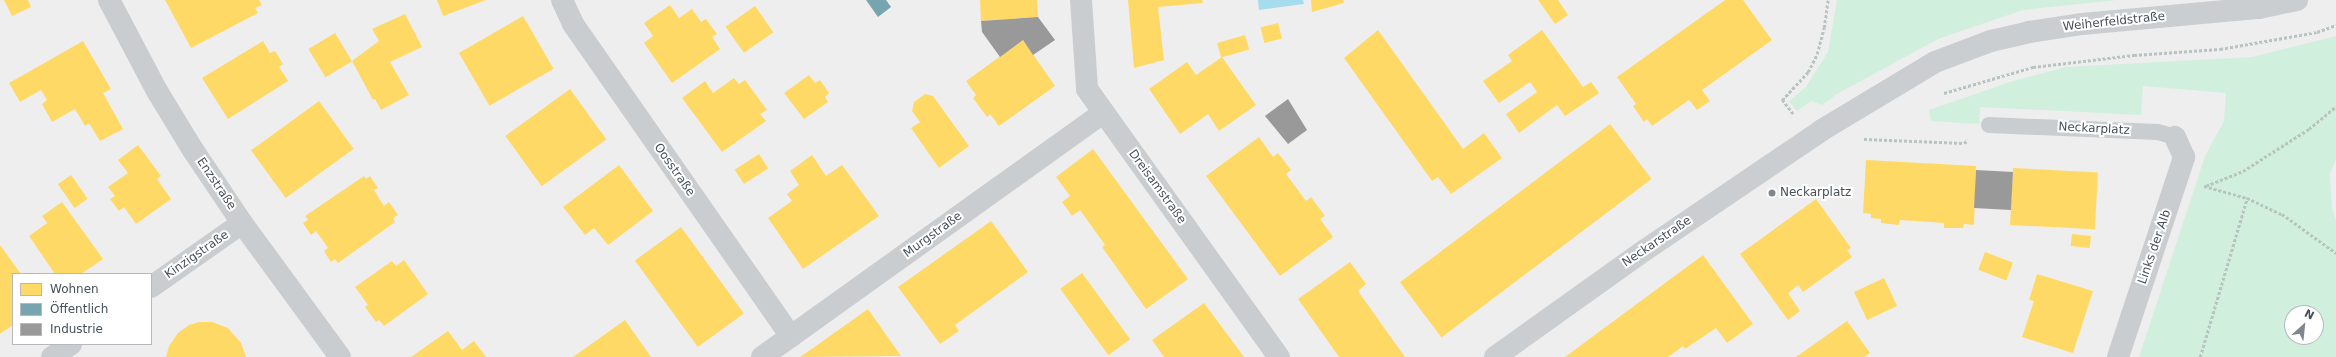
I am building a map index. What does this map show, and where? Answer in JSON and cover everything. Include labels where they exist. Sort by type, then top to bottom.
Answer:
[{"type":"street","name":"Enzstraße","points":[[109,0],[157,91],[242,223],[340,357]]},
{"type":"street","name":"Oosstraße","points":[[562,0],[573,24],[791,337]]},
{"type":"street","name":"Dreisamstraße","points":[[1081,0],[1087,89],[1279,357]]},
{"type":"street","name":"Weiherfeldstraße","points":[[1935,62],[1991,41],[2029,32],[2082,24],[2259,8],[2297,0]]},
{"type":"street","name":"Neckarstraße","points":[[1495,357],[1645,250],[1822,130],[1935,62]]},
{"type":"street","name":"Murgstraße","points":[[762,357],[1104,113]]},
{"type":"street","name":"Links der Alb","points":[[2118,357],[2184,158],[2175,137]]},
{"type":"street","name":"Kinzigstraße","points":[[152,286],[242,223]]},
{"type":"street","points":[[52,357],[70,345]]},
{"type":"lane","name":"Neckarplatz","points":[[1989,125],[2158,132],[2175,137]]},
{"type":"path","points":[[1828,0],[1824,28],[1817,54],[1808,72],[1782,100],[1796,117],[1822,130],[1854,138],[1964,143],[1989,125]]},
{"type":"path","points":[[1941,94],[2034,67],[2134,55],[2220,49],[2317,32],[2336,25]]},
{"type":"path","points":[[2336,106],[2309,129],[2243,171],[2206,187],[2246,198],[2282,214],[2336,253]]},
{"type":"path","points":[[2200,357],[2246,198]]},
{"type":"green space","points":[[1837,0],[2117,0],[2023,10],[1938,39],[1837,94],[1822,105],[1811,101],[1797,111],[1789,101],[1805,88],[1828,52]]},
{"type":"green space","points":[[2336,36],[2336,159],[2330,173],[2332,208],[2336,220],[2336,357],[2139,357],[2205,156],[2224,121],[2226,93],[2143,86],[2141,115],[1980,107],[1979,124],[1931,121],[1929,110],[2013,81],[2066,67],[2252,57]]},
{"type":"water","points":[[1258,0],[1303,0],[1304,4],[1259,10]]},
{"type":"building: Wohnen","points":[[4,0],[28,0],[31,7],[12,16]]},
{"type":"building: Wohnen","points":[[165,0],[259,0],[262,5],[255,8],[258,13],[191,48]]},
{"type":"building: Wohnen","points":[[437,0],[486,0],[443,16]]},
{"type":"building: Wohnen","points":[[980,0],[1037,0],[1038,17],[981,21]]},
{"type":"building: Wohnen","points":[[1128,0],[1202,0],[1203,3],[1158,7],[1164,60],[1134,68]]},
{"type":"building: Wohnen","points":[[1311,0],[1343,0],[1344,3],[1312,12]]},
{"type":"building: Wohnen","points":[[1538,0],[1558,0],[1568,15],[1555,24]]},
{"type":"building: Wohnen","points":[[1725,0],[1743,0],[1772,40],[1702,90],[1710,101],[1697,110],[1689,100],[1652,126],[1647,119],[1644,122],[1633,106],[1636,104],[1617,77]]},
{"type":"building: Wohnen","points":[[670,5],[679,18],[692,9],[701,22],[706,19],[717,34],[712,37],[720,49],[672,83],[644,43],[653,36],[644,23]]},
{"type":"building: Wohnen","points":[[755,6],[773,32],[744,53],[726,27]]},
{"type":"building: Wohnen","points":[[405,14],[422,47],[390,62],[409,95],[381,110],[375,99],[373,100],[352,61],[379,41],[372,29]]},
{"type":"building: Wohnen","points":[[523,16],[554,69],[489,106],[459,53]]},
{"type":"building: Wohnen","points":[[1278,23],[1282,39],[1264,43],[1261,27]]},
{"type":"building: Wohnen","points":[[1378,30],[1463,149],[1484,133],[1502,158],[1451,194],[1438,177],[1432,181],[1344,58]]},
{"type":"building: Wohnen","points":[[1542,30],[1583,87],[1591,82],[1599,93],[1565,116],[1557,105],[1519,133],[1506,114],[1537,92],[1530,82],[1499,103],[1483,81],[1512,61],[1508,55]]},
{"type":"building: Wohnen","points":[[335,33],[352,61],[325,77],[308,49]]},
{"type":"building: Wohnen","points":[[1245,35],[1249,49],[1221,57],[1217,43]]},
{"type":"building: Wohnen","points":[[1023,40],[1055,86],[999,126],[990,114],[987,117],[973,98],[976,95],[966,81]]},
{"type":"building: Wohnen","points":[[83,41],[111,89],[103,93],[123,129],[100,141],[89,123],[85,126],[75,109],[52,122],[42,104],[47,100],[41,90],[20,102],[9,83]]},
{"type":"building: Wohnen","points":[[263,41],[270,53],[275,51],[283,64],[279,67],[288,81],[228,119],[202,78]]},
{"type":"building: Wohnen","points":[[1222,57],[1256,105],[1219,131],[1208,114],[1180,134],[1149,89],[1187,62],[1196,75]]},
{"type":"building: Wohnen","points":[[809,75],[815,83],[820,80],[829,93],[825,97],[828,102],[804,119],[784,93]]},
{"type":"building: Wohnen","points":[[734,78],[739,84],[745,80],[767,110],[760,114],[766,121],[722,152],[682,98],[705,81],[713,93]]},
{"type":"building: Wohnen","points":[[570,89],[606,139],[542,186],[505,136]]},
{"type":"building: Wohnen","points":[[925,94],[933,96],[969,146],[939,168],[911,128],[920,122],[912,111],[914,102]]},
{"type":"building: Wohnen","points":[[319,101],[354,149],[286,198],[251,150]]},
{"type":"building: Wohnen","points":[[1610,124],[1652,179],[1441,337],[1400,282]]},
{"type":"building: Wohnen","points":[[1259,137],[1273,157],[1278,153],[1291,170],[1286,174],[1306,201],[1311,197],[1325,216],[1320,219],[1333,237],[1280,276],[1206,176]]},
{"type":"building: Wohnen","points":[[138,145],[161,176],[157,179],[171,199],[136,224],[124,207],[119,211],[110,199],[115,196],[108,187],[128,173],[118,160]]},
{"type":"building: Wohnen","points":[[1093,149],[1188,279],[1146,309],[1102,247],[1105,245],[1080,210],[1072,216],[1062,202],[1070,196],[1056,177]]},
{"type":"building: Wohnen","points":[[759,154],[768,168],[744,184],[735,170]]},
{"type":"building: Wohnen","points":[[812,155],[826,176],[842,165],[879,216],[803,269],[768,218],[792,201],[787,194],[799,185],[790,171]]},
{"type":"building: Wohnen","points":[[1866,160],[1976,166],[1974,225],[1964,224],[1963,228],[1944,228],[1944,223],[1900,220],[1899,225],[1881,223],[1881,219],[1871,218],[1871,214],[1863,213]]},
{"type":"building: Wohnen","points":[[619,165],[653,211],[608,245],[594,228],[585,235],[563,207]]},
{"type":"building: Wohnen","points":[[2013,168],[2098,172],[2095,229],[2010,225]]},
{"type":"building: Wohnen","points":[[71,175],[88,199],[75,208],[58,184]]},
{"type":"building: Wohnen","points":[[364,176],[366,179],[370,176],[378,188],[374,190],[384,206],[389,202],[398,215],[393,218],[395,222],[338,263],[335,259],[331,262],[324,251],[328,248],[316,231],[311,235],[303,223],[308,220],[305,216]]},
{"type":"building: Wohnen","points":[[1816,199],[1851,248],[1847,250],[1852,257],[1803,292],[1798,285],[1788,293],[1800,311],[1788,320],[1740,254]]},
{"type":"building: Wohnen","points":[[62,202],[103,259],[82,273],[54,273],[29,236],[47,223],[42,216]]},
{"type":"building: Wohnen","points":[[991,221],[1028,272],[955,325],[959,331],[940,344],[898,287]]},
{"type":"building: Wohnen","points":[[681,227],[744,314],[698,347],[635,261]]},
{"type":"building: Wohnen","points":[[2072,234],[2091,236],[2090,248],[2071,246]]},
{"type":"building: Wohnen","points":[[0,245],[20,273],[12,273],[12,326],[0,334]]},
{"type":"building: Wohnen","points":[[1985,252],[2013,263],[2006,280],[1978,270]]},
{"type":"building: Wohnen","points":[[1703,255],[1753,324],[1727,343],[1716,328],[1685,349],[1683,346],[1668,357],[1565,357]]},
{"type":"building: Wohnen","points":[[404,260],[428,294],[384,326],[379,320],[376,322],[365,307],[368,305],[355,287],[392,261],[396,266]]},
{"type":"building: Wohnen","points":[[1350,262],[1366,284],[1358,291],[1405,357],[1339,357],[1298,299]]},
{"type":"building: Wohnen","points":[[1082,273],[1130,339],[1108,355],[1060,289]]},
{"type":"building: Wohnen","points":[[2037,274],[2093,291],[2073,353],[2022,337],[2034,301],[2029,300]]},
{"type":"building: Wohnen","points":[[1884,278],[1897,306],[1867,320],[1854,292]]},
{"type":"building: Wohnen","points":[[1204,303],[1244,357],[1164,357],[1152,340]]},
{"type":"building: Wohnen","points":[[868,309],[901,356],[800,357],[813,348]]},
{"type":"building: Wohnen","points":[[625,320],[651,357],[573,357]]},
{"type":"building: Wohnen","points":[[1847,321],[1870,353],[1864,357],[1796,357]]},
{"type":"building: Wohnen","points":[[199,322],[212,322],[228,328],[241,343],[246,357],[166,357],[169,346],[178,333],[189,325]]},
{"type":"building: Wohnen","points":[[448,331],[462,350],[474,341],[486,357],[411,357]]},
{"type":"building: Öffentlich","points":[[866,0],[886,0],[891,7],[878,17]]},
{"type":"building: Industrie","points":[[1038,17],[1055,40],[1033,55],[1023,40],[1000,57],[982,32],[981,21]]},
{"type":"building: Industrie","points":[[1288,99],[1307,130],[1288,144],[1265,116]]},
{"type":"building: Industrie","points":[[1976,170],[2013,172],[2011,210],[1974,208]]},
{"type":"place","name":"Neckarplatz","points":[[1772,193]]}]
